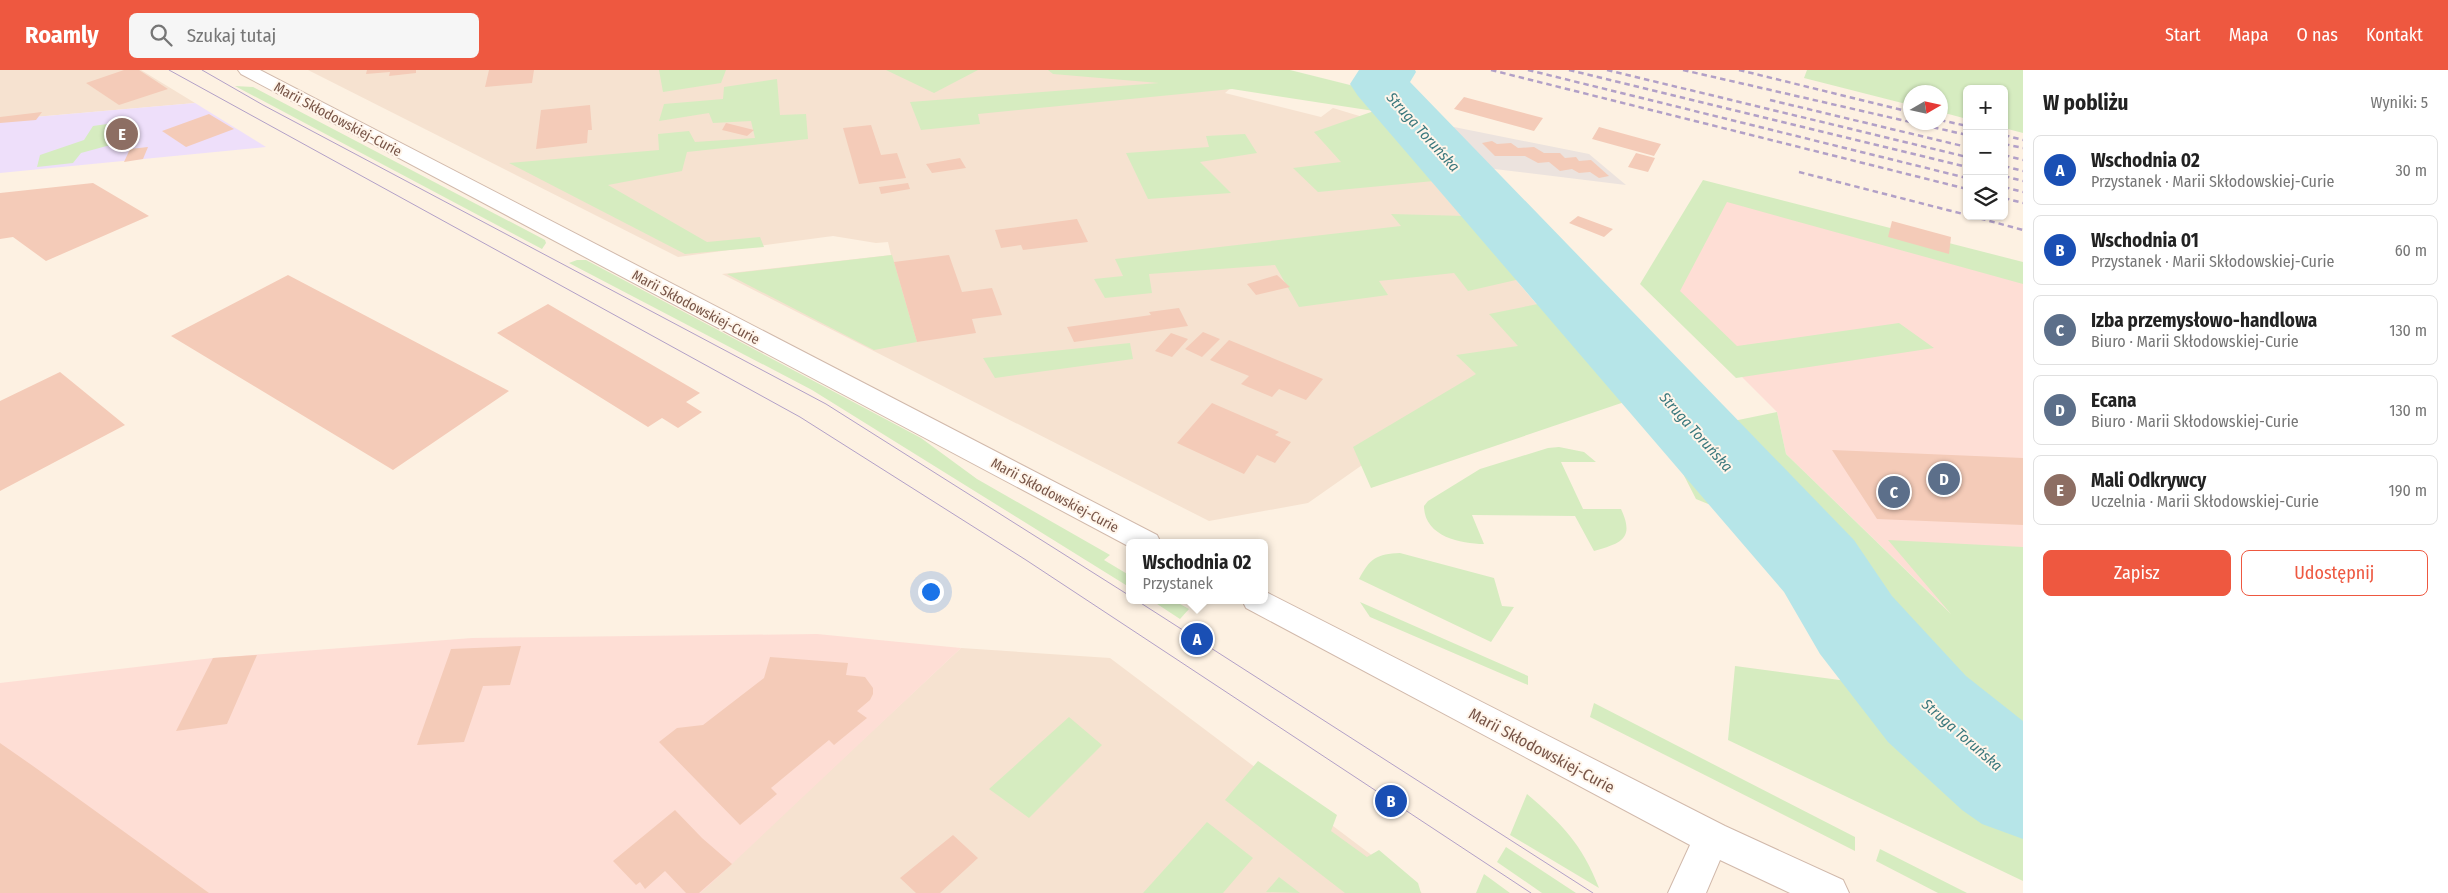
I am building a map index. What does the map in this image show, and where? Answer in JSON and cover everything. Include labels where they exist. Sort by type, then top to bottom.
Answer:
[{"type":"street","name":"Marii Skłodowskiej-Curie","points":[[247,70],[1139,539]]},
{"type":"street","name":"Marii Skłodowskiej-Curie","points":[[1265,604],[1712,838],[1830,893]]},
{"type":"street","points":[[1686,893],[1712,838]]},
{"type":"shaded area","points":[[0,70],[141,70],[195,103],[0,120]]},
{"type":"shaded area","points":[[308,70],[1185,70],[1235,84],[1225,93],[1321,117],[1333,108],[1389,125],[1423,171],[1609,389],[1375,456],[1308,503],[1209,521],[722,274],[891,255],[888,242],[876,243],[833,236],[678,257]]},
{"type":"shaded area","points":[[195,103],[266,147],[0,173],[0,120]]},
{"type":"shaded area","points":[[1444,125],[1589,154],[1626,185],[1486,168]]},
{"type":"shaded area","points":[[1702,190],[2023,275],[2023,636],[1968,630],[1786,454],[1777,412],[1708,343],[1660,279]]},
{"type":"shaded area","points":[[817,634],[961,648],[701,893],[0,893],[0,683],[213,658],[472,638]]},
{"type":"shaded area","points":[[961,648],[1110,658],[1422,893],[699,893]]},
{"type":"green space","points":[[659,70],[726,70],[721,83],[663,92]]},
{"type":"green space","points":[[886,70],[978,70],[934,93]]},
{"type":"green space","points":[[1048,70],[1290,70],[1378,92],[1648,394],[1371,488],[1353,447],[1476,374],[1456,355],[1518,346],[1489,314],[1543,303],[1516,280],[1468,291],[1454,273],[1379,281],[1388,295],[1299,307],[1275,265],[1149,274],[1152,293],[1105,298],[1094,279],[1123,276],[1115,259],[1401,226],[1391,214],[1465,216],[1434,181],[1318,192],[1293,168],[1341,162],[1314,132],[1374,111],[1232,89],[978,114],[980,124],[921,130],[910,102],[1159,83],[1053,74]]},
{"type":"green space","points":[[1807,70],[2023,70],[2023,133],[2008,129],[2008,85],[1963,85],[1963,118],[1948,114],[1948,85],[1903,85],[1903,103],[1804,78]]},
{"type":"green space","points":[[777,79],[780,115],[806,114],[808,139],[687,152],[682,171],[608,185],[707,242],[760,237],[764,247],[685,254],[509,163],[659,150],[658,134],[689,131],[695,142],[755,138],[751,121],[713,123],[709,113],[659,121],[664,104],[723,99],[724,87]]},
{"type":"green space","points":[[235,86],[253,87],[545,240],[546,243],[542,249]]},
{"type":"green space","points":[[128,121],[136,138],[81,153],[73,163],[37,167],[40,155],[84,140],[93,126]]},
{"type":"green space","points":[[1245,134],[1257,153],[1200,162],[1231,193],[1148,199],[1126,153],[1209,147],[1206,136]]},
{"type":"green space","points":[[1703,180],[2023,262],[2023,284],[1727,202],[1680,291],[1737,346],[1899,323],[1934,348],[1736,378],[1640,284]]},
{"type":"green space","points":[[892,255],[917,342],[874,350],[727,274]]},
{"type":"green space","points":[[577,260],[586,260],[921,438],[977,479],[1110,555],[1104,560],[1126,573],[1126,585],[812,390],[569,263]]},
{"type":"green space","points":[[1130,343],[1133,359],[995,378],[983,358]]},
{"type":"green space","points":[[1777,412],[1786,454],[1951,614],[1888,540],[2023,547],[2023,881],[1728,740],[1735,666],[1862,683],[1780,543],[1747,520],[1696,499],[1675,458],[1675,433]]},
{"type":"green space","points":[[1559,447],[1584,452],[1596,462],[1561,462],[1583,509],[1621,509],[1625,519],[1626,533],[1618,542],[1594,551],[1575,516],[1472,515],[1484,544],[1454,540],[1430,525],[1424,506],[1428,501],[1480,469],[1548,448]]},
{"type":"green space","points":[[1400,553],[1494,578],[1502,606],[1514,607],[1491,642],[1359,579],[1367,566],[1375,558]]},
{"type":"green space","points":[[1360,602],[1528,676],[1528,685],[1370,617]]},
{"type":"green space","points":[[1157,604],[1180,604],[1189,609],[1180,619]]},
{"type":"green space","points":[[1594,703],[1855,837],[1855,851],[1590,717]]},
{"type":"green space","points":[[1069,717],[1102,745],[1029,818],[989,789]]},
{"type":"green space","points":[[1258,761],[1337,815],[1331,831],[1367,857],[1379,850],[1418,883],[1421,893],[1345,893],[1225,800]]},
{"type":"green space","points":[[1527,794],[1551,815],[1570,836],[1586,859],[1599,888],[1510,835]]},
{"type":"green space","points":[[1207,822],[1253,858],[1223,893],[1143,893]]},
{"type":"green space","points":[[1506,847],[1576,893],[1542,893],[1497,862]]},
{"type":"green space","points":[[1880,849],[1967,893],[1938,893],[1876,861]]},
{"type":"green space","points":[[1484,874],[1510,893],[1476,893]]},
{"type":"green space","points":[[1279,877],[1300,893],[1266,892]]},
{"type":"building","points":[[124,70],[139,70],[168,89],[119,105],[86,83]]},
{"type":"building","points":[[367,70],[416,70],[416,73],[389,76],[390,72],[366,74]]},
{"type":"building","points":[[489,70],[534,70],[532,83],[485,87]]},
{"type":"building","points":[[1464,97],[1543,118],[1534,131],[1454,109]]},
{"type":"building","points":[[590,105],[592,130],[588,130],[587,143],[536,149],[541,110]]},
{"type":"building","points":[[42,112],[36,120],[0,123],[0,117]]},
{"type":"building","points":[[209,114],[234,129],[186,147],[162,131]]},
{"type":"building","points":[[726,123],[754,130],[747,136],[722,130]]},
{"type":"building","points":[[871,125],[881,155],[897,153],[906,178],[859,184],[843,128]]},
{"type":"building","points":[[1599,127],[1661,144],[1654,156],[1592,139]]},
{"type":"building","points":[[1492,141],[1497,144],[1511,143],[1518,148],[1534,147],[1544,153],[1560,153],[1565,158],[1576,157],[1579,161],[1591,160],[1609,176],[1599,178],[1590,172],[1579,173],[1572,169],[1560,171],[1549,162],[1538,163],[1525,156],[1495,156],[1482,143]]},
{"type":"building","points":[[148,147],[143,159],[124,162],[130,149]]},
{"type":"building","points":[[1636,153],[1655,158],[1648,172],[1628,167]]},
{"type":"building","points":[[960,158],[966,168],[932,173],[926,164]]},
{"type":"building","points":[[93,183],[149,216],[46,261],[13,237],[0,239],[0,193]]},
{"type":"building","points":[[908,183],[910,189],[881,194],[879,187]]},
{"type":"building","points":[[1578,216],[1613,229],[1604,237],[1569,223]]},
{"type":"building","points":[[1077,219],[1088,242],[1023,250],[1021,245],[1001,248],[995,230]]},
{"type":"building","points":[[1892,221],[1951,237],[1949,254],[1888,237]]},
{"type":"building","points":[[949,255],[962,292],[992,288],[1002,315],[972,319],[976,333],[917,342],[894,262]]},
{"type":"building","points":[[288,275],[509,391],[393,470],[171,336]]},
{"type":"building","points":[[1277,275],[1290,287],[1256,295],[1247,284]]},
{"type":"building","points":[[548,304],[700,393],[686,402],[702,412],[678,428],[662,418],[648,427],[497,333]]},
{"type":"building","points":[[1179,308],[1188,326],[1074,342],[1067,327],[1151,315],[1149,312]]},
{"type":"building","points":[[1203,332],[1220,339],[1202,357],[1185,349]]},
{"type":"building","points":[[1171,333],[1188,339],[1172,357],[1155,351]]},
{"type":"building","points":[[1229,340],[1323,379],[1306,400],[1279,389],[1272,397],[1241,384],[1249,376],[1210,360]]},
{"type":"building","points":[[60,372],[125,425],[0,491],[0,401]]},
{"type":"building","points":[[1212,403],[1279,432],[1275,435],[1291,442],[1275,463],[1257,455],[1244,474],[1177,443]]},
{"type":"building","points":[[1832,450],[2023,458],[2023,525],[1877,519]]},
{"type":"building","points":[[521,646],[510,685],[483,686],[464,742],[417,745],[451,649]]},
{"type":"building","points":[[257,655],[227,724],[176,731],[213,658]]},
{"type":"building","points":[[770,657],[848,663],[846,675],[865,677],[873,688],[873,694],[870,700],[857,711],[867,718],[834,745],[829,740],[771,788],[777,794],[740,825],[659,742],[677,728],[703,725],[764,678]]},
{"type":"building","points":[[0,743],[33,766],[209,893],[0,893]]},
{"type":"building","points":[[675,810],[702,838],[732,864],[699,893],[686,893],[665,871],[645,889],[640,882],[636,885],[613,861]]},
{"type":"building","points":[[953,835],[978,858],[940,893],[916,893],[900,878]]},
{"type":"waterway","name":"Struga Toruńska","points":[[1387,72],[1379,84],[1819,566],[1856,625],[1927,709],[2003,774],[2023,787]]},
{"type":"tram line","points":[[169,70],[800,417],[1026,560],[1531,893]]},
{"type":"tram line","points":[[202,70],[263,105],[826,404],[1126,593]]},
{"type":"tram line","points":[[1142,604],[1593,893]]},
{"type":"railway","points":[[1491,70],[1963,188]]},
{"type":"railway","points":[[1528,70],[1963,177]]},
{"type":"railway","points":[[1569,70],[1963,166]]},
{"type":"railway","points":[[1607,70],[1963,156]]},
{"type":"railway","points":[[1683,70],[1963,134]]},
{"type":"railway","points":[[1739,70],[1903,110]]},
{"type":"railway","points":[[1770,100],[1963,146]]},
{"type":"railway","points":[[1948,122],[1963,125]]},
{"type":"railway","points":[[2008,136],[2023,140]]},
{"type":"railway","points":[[2008,145],[2023,148]]},
{"type":"railway","points":[[2008,156],[2023,160]]},
{"type":"railway","points":[[2008,167],[2023,171]]},
{"type":"railway","points":[[1799,172],[1963,214]]},
{"type":"railway","points":[[2008,177],[2023,181]]},
{"type":"railway","points":[[2008,188],[2023,192]]},
{"type":"railway","points":[[2008,199],[2023,203]]},
{"type":"railway","points":[[1986,220],[2023,230]]},
{"type":"place","name":"Mali Odkrywcy","points":[[122,134]]},
{"type":"place","name":"Ecana","points":[[1944,479]]},
{"type":"place","name":"Izba przemysłowo-handlowa","points":[[1894,492]]},
{"type":"place","name":"Wschodnia 02","points":[[1197,639]]},
{"type":"place","name":"Wschodnia 01","points":[[1391,801]]}]
